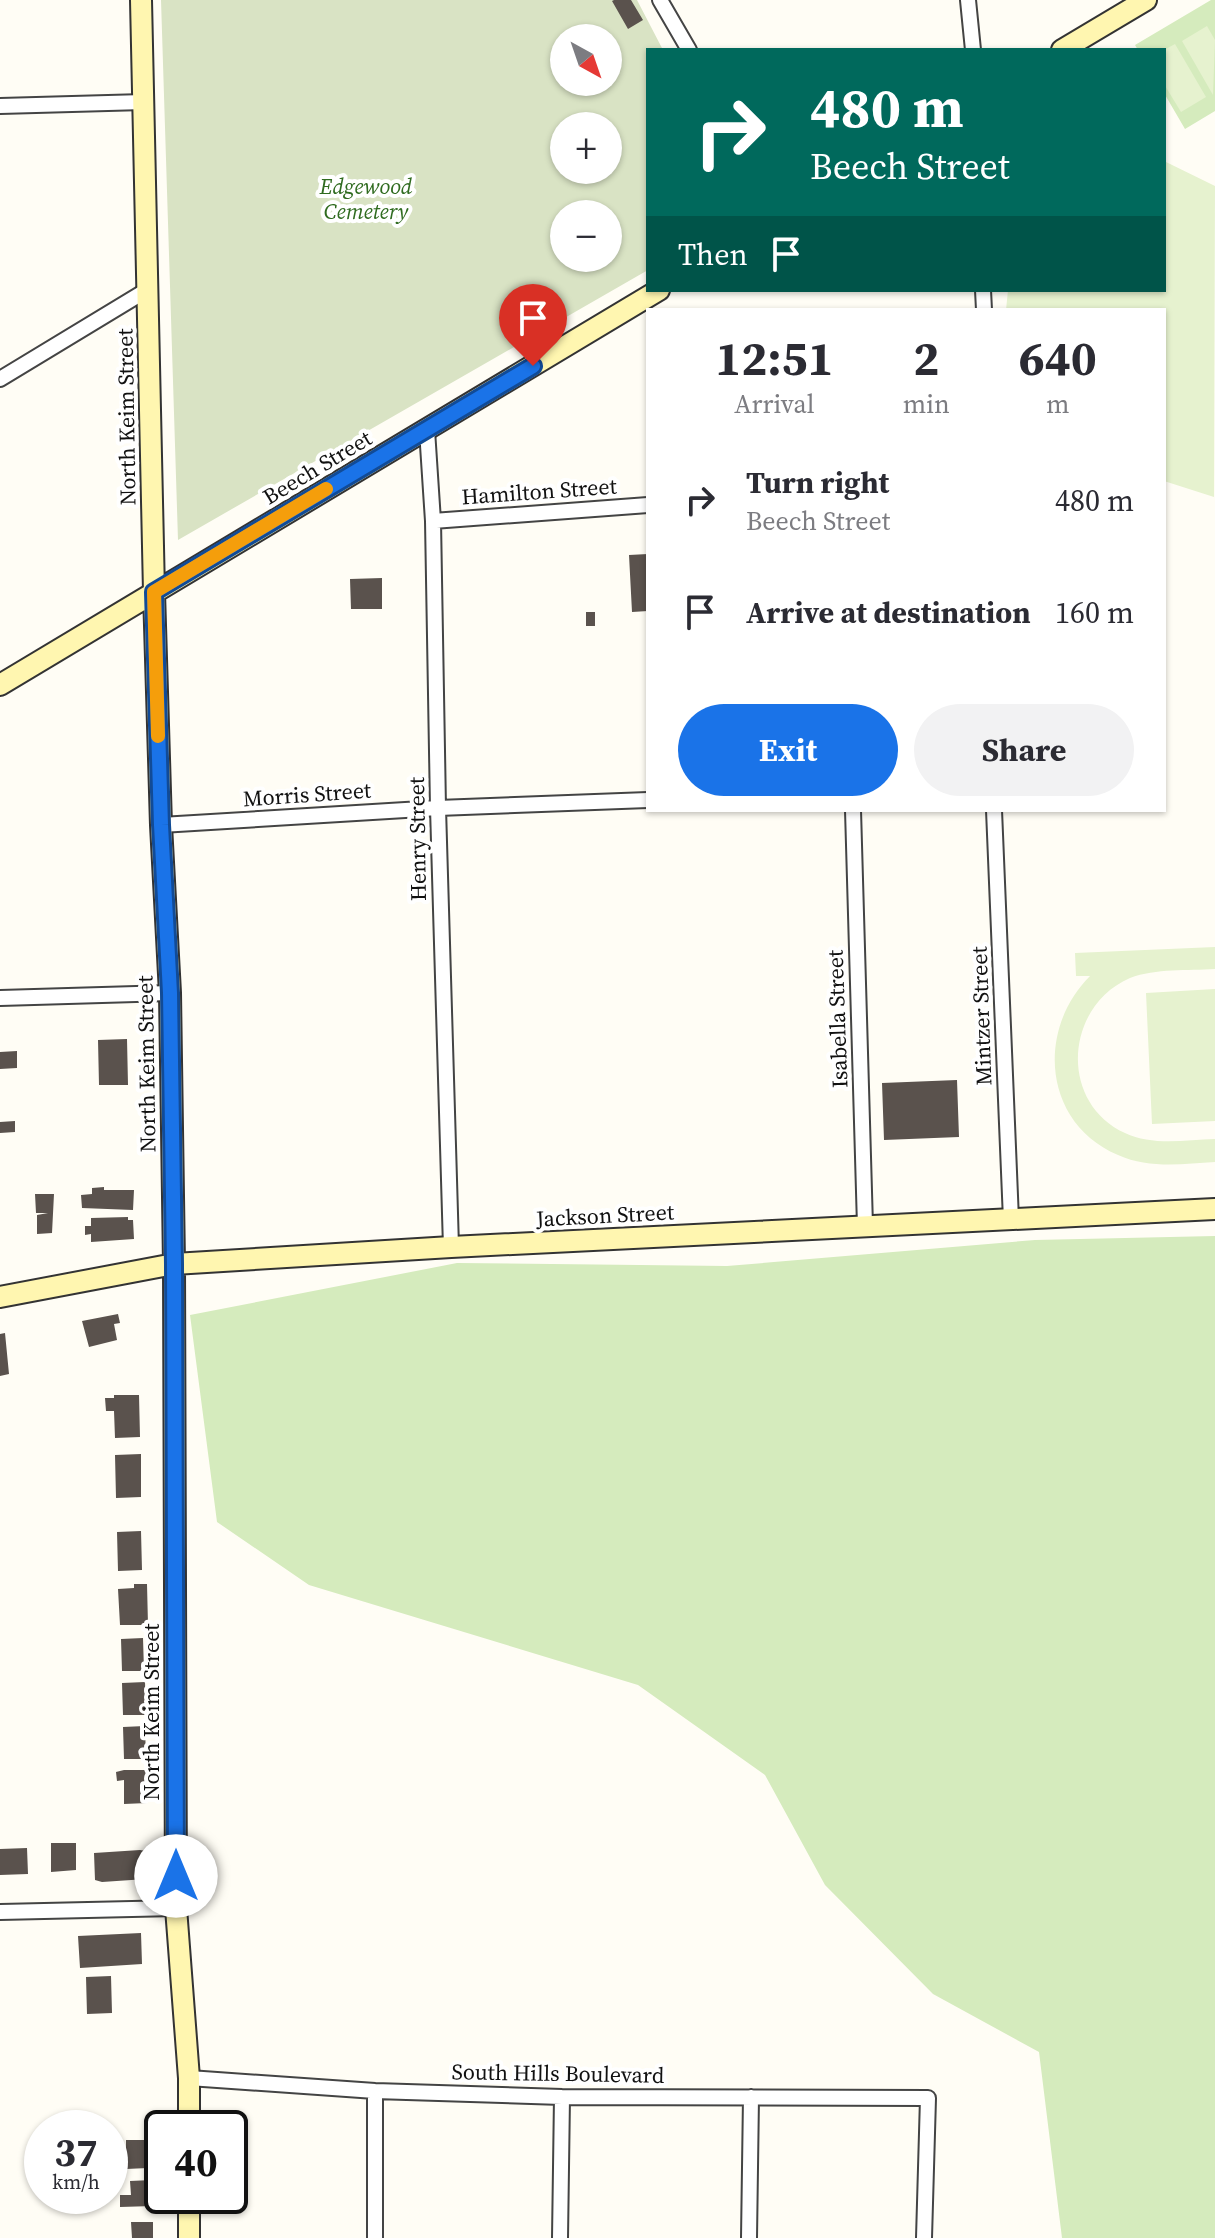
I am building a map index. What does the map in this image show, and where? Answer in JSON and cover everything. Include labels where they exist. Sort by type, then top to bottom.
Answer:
[{"type":"street","name":"North Keim Street","points":[[141,0],[154,592],[170,993],[176,1908],[189,2110]]},
{"type":"street","points":[[660,0],[688,48]]},
{"type":"street","points":[[968,0],[973,48]]},
{"type":"street","points":[[1065,48],[1146,0]]},
{"type":"street","points":[[0,106],[144,102]]},
{"type":"street","points":[[0,379],[147,290]]},
{"type":"street","name":"Beech Street","points":[[0,685],[656,292]]},
{"type":"street","name":"Henry Street","points":[[427,430],[433,521],[451,1247]]},
{"type":"street","name":"Hamilton Street","points":[[433,521],[646,505]]},
{"type":"street","name":"Morris Street","points":[[161,825],[438,808],[646,800]]},
{"type":"street","name":"Isabella Street","points":[[853,812],[865,1226]]},
{"type":"street","name":"Mintzer Street","points":[[994,812],[1011,1220]]},
{"type":"street","points":[[0,998],[170,993]]},
{"type":"street","name":"Jackson Street","points":[[0,1297],[174,1264],[1215,1209]]},
{"type":"street","points":[[0,1912],[176,1908]]},
{"type":"street","name":"South Hills Boulevard","points":[[189,2078],[375,2091],[562,2097],[928,2098],[924,2238]]},
{"type":"street","points":[[375,2091],[375,2238]]},
{"type":"street","points":[[560,2238],[562,2097]]},
{"type":"street","points":[[749,2238],[751,2097]]},
{"type":"street","points":[[189,2214],[189,2238]]},
{"type":"green space","name":"Edgewood Cemetery","points":[[161,0],[637,0],[662,48],[646,48],[646,271],[178,540]]},
{"type":"green space","points":[[1215,0],[1215,111],[1185,129],[1166,96],[1166,48],[1137,48],[1135,45]]},
{"type":"green space","points":[[1207,26],[1215,40],[1213,95],[1182,41]]},
{"type":"green space","points":[[1175,44],[1206,97],[1181,112],[1166,87],[1166,49]]},
{"type":"green space","points":[[1166,162],[1215,186],[1214,497],[1166,482],[1166,308],[1006,308],[1008,292],[1166,292]]},
{"type":"green space","points":[[1215,947],[1215,969],[1140,975],[1108,991],[1092,1010],[1082,1031],[1078,1054],[1080,1078],[1088,1100],[1103,1119],[1125,1133],[1146,1140],[1215,1139],[1215,1162],[1154,1164],[1118,1155],[1093,1140],[1074,1121],[1062,1099],[1056,1074],[1055,1048],[1061,1022],[1073,998],[1090,976],[1076,976],[1075,953]]},
{"type":"green space","points":[[1215,989],[1215,1121],[1152,1124],[1146,993]]},
{"type":"green space","points":[[1215,1236],[1215,2238],[1062,2238],[1039,2052],[933,1994],[825,1885],[765,1775],[638,1685],[309,1585],[217,1522],[190,1315],[457,1263],[727,1266],[1035,1240]]},
{"type":"building","points":[[614,0],[631,0],[643,20],[628,29]]},
{"type":"building","points":[[646,554],[646,611],[632,612],[629,555]]},
{"type":"building","points":[[382,578],[382,609],[351,609],[350,579]]},
{"type":"building","points":[[586,612],[595,612],[595,626],[586,626]]},
{"type":"building","points":[[127,1039],[128,1085],[99,1085],[98,1040]]},
{"type":"building","points":[[17,1051],[17,1068],[0,1069],[0,1052]]},
{"type":"building","points":[[957,1080],[959,1137],[884,1140],[882,1083]]},
{"type":"building","points":[[15,1121],[15,1132],[0,1133],[0,1122]]},
{"type":"building","points":[[104,1187],[104,1190],[134,1190],[133,1210],[82,1208],[81,1195],[92,1194],[92,1188]]},
{"type":"building","points":[[35,1194],[54,1194],[52,1233],[37,1234],[37,1215],[48,1213],[36,1213]]},
{"type":"building","points":[[128,1217],[128,1220],[133,1220],[134,1239],[91,1242],[91,1234],[85,1235],[85,1226],[91,1226],[91,1218]]},
{"type":"building","points":[[118,1314],[120,1323],[114,1324],[117,1340],[89,1347],[82,1321]]},
{"type":"building","points":[[5,1333],[9,1374],[0,1376],[0,1334]]},
{"type":"building","points":[[114,1395],[139,1395],[140,1437],[115,1438],[114,1411],[106,1411],[105,1398],[114,1398]]},
{"type":"building","points":[[141,1454],[141,1497],[116,1498],[115,1455]]},
{"type":"building","points":[[141,1531],[142,1570],[118,1571],[117,1532]]},
{"type":"building","points":[[134,1584],[147,1584],[148,1625],[120,1625],[118,1589],[134,1588]]},
{"type":"building","points":[[143,1638],[144,1671],[122,1671],[121,1639]]},
{"type":"building","points":[[145,1682],[146,1715],[123,1715],[122,1683]]},
{"type":"building","points":[[145,1726],[146,1759],[124,1759],[123,1727]]},
{"type":"building","points":[[146,1770],[147,1803],[124,1804],[124,1780],[117,1781],[116,1772]]},
{"type":"building","points":[[51,1843],[76,1843],[76,1870],[51,1872]]},
{"type":"building","points":[[27,1848],[28,1874],[0,1875],[0,1849]]},
{"type":"building","points":[[146,1851],[146,1879],[95,1880],[94,1853]]},
{"type":"building","points":[[141,1933],[142,1964],[80,1968],[78,1936]]},
{"type":"building","points":[[111,1976],[112,2013],[87,2014],[86,1977]]},
{"type":"building","points":[[128,2140],[144,2140],[144,2168],[128,2169]]},
{"type":"building","points":[[144,2180],[144,2206],[128,2207],[130,2181]]},
{"type":"building","points":[[131,2222],[153,2222],[153,2238],[132,2238]]},
{"type":"slow traffic","points":[[158,736],[154,592],[326,489]]},
{"type":"route","points":[[176,1876],[170,993],[154,592],[533,366]]}]
